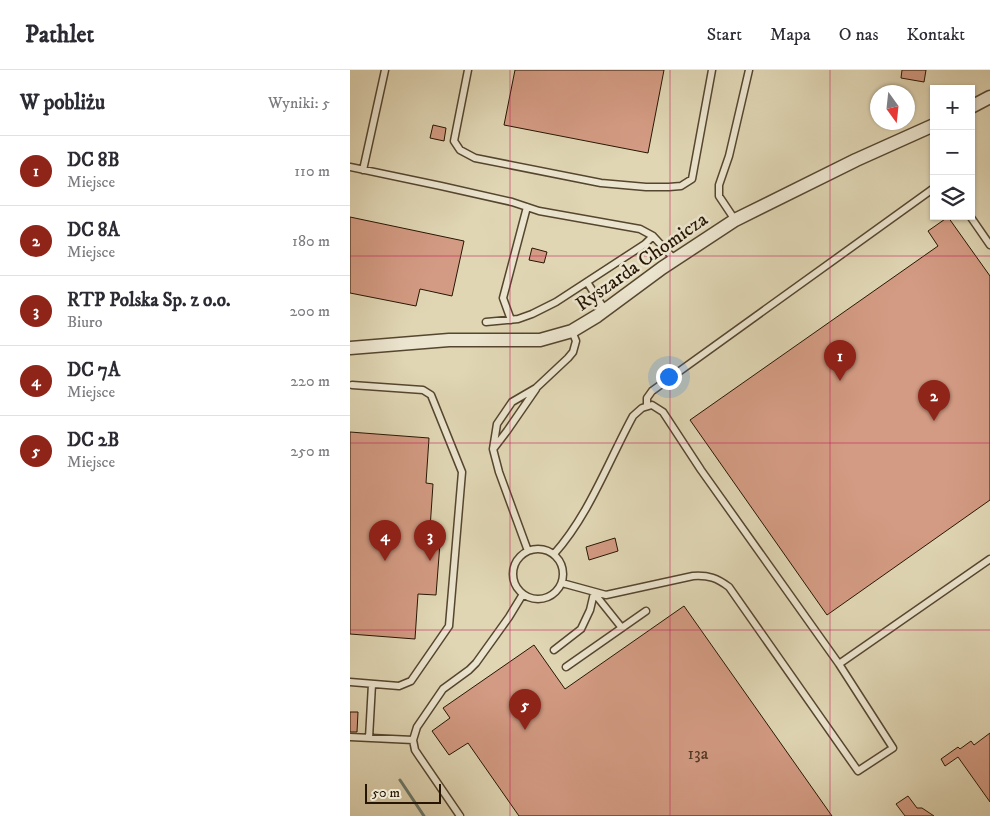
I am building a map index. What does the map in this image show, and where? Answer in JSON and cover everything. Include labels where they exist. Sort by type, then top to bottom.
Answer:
[{"type":"street","points":[[975,105],[990,97]]},
{"type":"street","name":"Ryszarda Chomicza","points":[[350,348],[449,340],[540,340],[572,330],[605,310],[735,220],[856,160],[930,127]]},
{"type":"lane","points":[[363,170],[386,70]]},
{"type":"lane","points":[[468,70],[454,141],[460,150],[475,158],[591,181],[646,187],[681,186],[692,178],[712,70]]},
{"type":"lane","points":[[735,220],[719,196],[719,186],[729,156],[749,70]]},
{"type":"lane","points":[[350,167],[450,188],[539,211],[640,229],[653,236],[675,260]]},
{"type":"lane","points":[[647,406],[647,398],[652,391],[930,191]]},
{"type":"lane","points":[[511,320],[503,298],[527,207]]},
{"type":"lane","points":[[973,220],[990,245]]},
{"type":"lane","points":[[486,322],[518,320],[556,302],[645,244],[653,236]]},
{"type":"lane","points":[[587,282],[605,310]]},
{"type":"lane","points":[[493,449],[536,388],[573,352],[576,341],[572,330]]},
{"type":"lane","points":[[350,682],[399,686],[411,681],[450,626],[462,472],[432,395],[424,390],[352,385]]},
{"type":"lane","points":[[528,551],[498,472],[493,449],[497,424],[512,402],[536,388]]},
{"type":"lane","points":[[554,554],[571,533],[596,490],[633,416],[642,408],[652,405],[663,412],[701,470],[839,664],[893,748],[858,771],[729,587],[718,579],[708,576],[693,576],[606,595],[562,583]]},
{"type":"lane","points":[[538,549],[554,554],[563,567],[564,575],[558,590],[551,596],[543,599],[535,599],[522,594],[513,577],[517,561],[528,551],[538,549]]},
{"type":"lane","points":[[839,664],[990,559]]},
{"type":"lane","points":[[594,593],[622,628]]},
{"type":"lane","points":[[554,650],[581,629],[590,610],[594,593]]},
{"type":"lane","points":[[460,816],[415,750],[413,740],[416,727],[443,689],[476,663],[509,617],[522,594]]},
{"type":"lane","points":[[566,667],[646,611]]},
{"type":"lane","points":[[369,738],[372,684]]},
{"type":"lane","points":[[350,737],[413,740]]},
{"type":"building","points":[[515,70],[664,70],[648,153],[504,125]]},
{"type":"building","points":[[902,70],[926,70],[924,82],[901,78]]},
{"type":"building","points":[[433,125],[446,128],[444,141],[430,138]]},
{"type":"building","points":[[350,217],[464,241],[452,296],[420,289],[416,306],[350,293]]},
{"type":"building","points":[[944,220],[950,220],[990,276],[990,500],[827,615],[690,420],[938,246],[928,231]]},
{"type":"building","points":[[532,248],[547,252],[544,263],[529,260]]},
{"type":"building","points":[[350,432],[429,438],[426,483],[433,484],[430,529],[441,530],[436,595],[418,594],[415,639],[350,634]]},
{"type":"building","points":[[615,538],[618,551],[589,560],[586,547]]},
{"type":"building","points":[[684,606],[832,816],[519,816],[468,743],[449,755],[432,731],[450,718],[443,708],[534,645],[565,689]]},
{"type":"building","points":[[350,712],[358,712],[357,732],[350,732]]},
{"type":"building","points":[[990,733],[990,802],[958,757],[945,766],[941,759],[958,747],[960,749],[971,741],[974,745]]},
{"type":"building","points":[[908,796],[917,808],[922,808],[934,816],[905,816],[896,804]]},
{"type":"waterway","points":[[400,780],[424,816]]},
{"type":"place","name":"DC 8B","points":[[840,381]]},
{"type":"place","name":"DC 8A","points":[[934,421]]},
{"type":"place","name":"DC 7A","points":[[385,561]]},
{"type":"place","name":"RTP Polska Sp. z o.o.","points":[[430,561]]},
{"type":"place","name":"DC 2B","points":[[525,730]]}]
